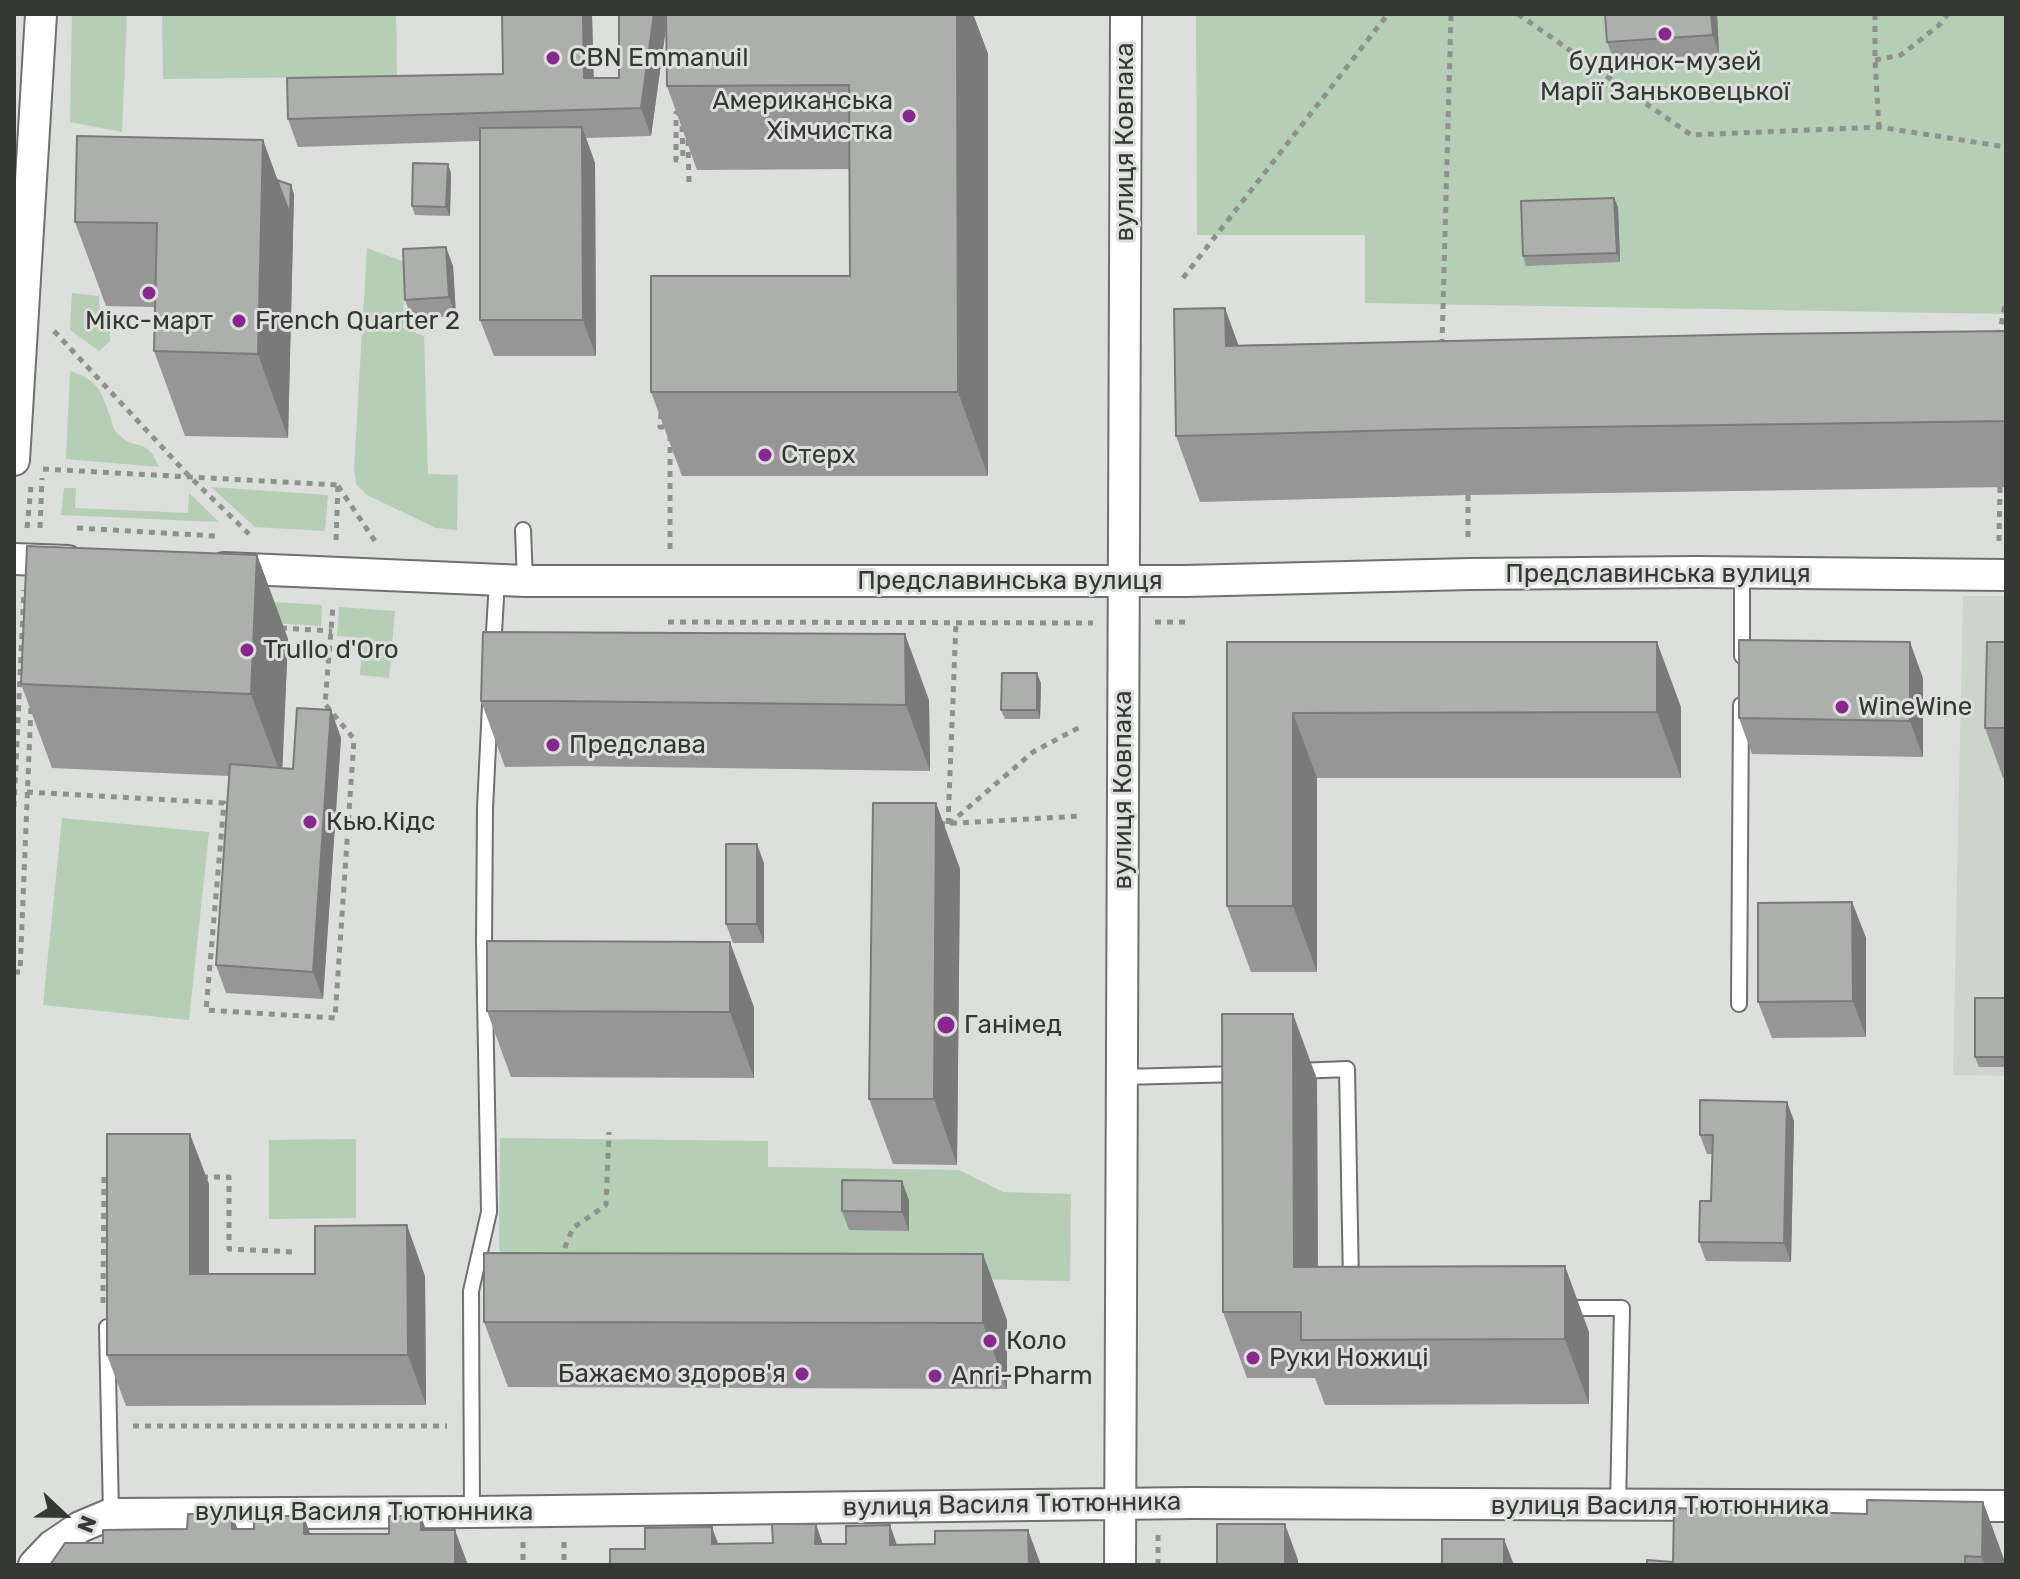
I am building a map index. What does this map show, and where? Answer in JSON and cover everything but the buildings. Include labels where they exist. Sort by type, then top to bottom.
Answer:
[{"type":"street","points":[[14,460],[41,14]]},
{"type":"street","name":"вулиця Ковпака","points":[[1120,1565],[1126,14]]},
{"type":"street","points":[[26,559],[89,562]]},
{"type":"street","name":"Предславинська вулиця","points":[[200,567],[511,581],[1217,581],[1470,574],[2003,575]]},
{"type":"street","name":"вулиця Василя Тютюнника","points":[[34,1565],[52,1546],[80,1527],[111,1514],[1120,1504],[2006,1506]]},
{"type":"lane","points":[[493,657],[523,530]]},
{"type":"lane","points":[[1741,669],[1742,573]]},
{"type":"lane","points":[[1739,1004],[1741,685]]},
{"type":"lane","points":[[472,1512],[471,1291],[489,1212],[484,942],[485,808],[491,687]]},
{"type":"lane","points":[[1284,1072],[1347,1069],[1351,1293]]},
{"type":"lane","points":[[1121,1077],[1252,1073]]},
{"type":"lane","points":[[1543,1308],[1622,1308],[1618,1506]]},
{"type":"lane","points":[[107,1327],[111,1514]]},
{"type":"path","points":[[1183,278],[1388,14]]},
{"type":"path","points":[[1442,349],[1451,14]]},
{"type":"path","points":[[1518,14],[1691,135],[1879,127],[2006,147]]},
{"type":"path","points":[[1875,14],[1879,127]]},
{"type":"path","points":[[1875,60],[1901,55],[1938,26],[1948,14]]},
{"type":"path","points":[[683,160],[676,160],[676,113],[685,113]]},
{"type":"path","points":[[688,128],[689,186]]},
{"type":"path","points":[[1996,350],[2006,300]]},
{"type":"path","points":[[49,326],[190,477],[253,538],[238,537]]},
{"type":"path","points":[[661,401],[660,427],[674,427]]},
{"type":"path","points":[[669,420],[670,581]]},
{"type":"path","points":[[26,559],[43,469],[338,485]]},
{"type":"path","points":[[336,543],[338,485]]},
{"type":"path","points":[[338,485],[378,545]]},
{"type":"path","points":[[2000,486],[2003,575]]},
{"type":"path","points":[[1468,495],[1470,574]]},
{"type":"path","points":[[70,527],[223,536]]},
{"type":"path","points":[[668,622],[1079,623]]},
{"type":"path","points":[[948,824],[956,623]]},
{"type":"path","points":[[27,792],[224,803],[206,1010],[335,1018],[354,739],[325,704],[332,631],[271,627]]},
{"type":"path","points":[[14,972],[20,972],[31,703]]},
{"type":"path","points":[[948,824],[1033,752],[1080,727]]},
{"type":"path","points":[[934,824],[1081,816]]},
{"type":"path","points":[[557,1266],[573,1228],[606,1205],[609,1132]]},
{"type":"path","points":[[107,1327],[103,1305],[104,1177],[120,1177]]},
{"type":"path","points":[[198,1177],[229,1177],[229,1249],[294,1252]]},
{"type":"path","points":[[108,1426],[472,1426]]},
{"type":"path","points":[[564,1534],[564,1565]]},
{"type":"path","points":[[523,1535],[523,1565]]},
{"type":"path","points":[[1158,1535],[1158,1565]]},
{"type":"shaded area","points":[[1963,596],[2006,596],[2006,1076],[1953,1075]]},
{"type":"green space","points":[[72,14],[127,14],[122,132],[70,122]]},
{"type":"green space","points":[[162,14],[396,14],[397,76],[163,79]]},
{"type":"green space","points":[[1196,14],[2006,14],[2006,314],[1365,303],[1365,235],[1197,235]]},
{"type":"green space","points":[[367,248],[405,262],[403,328],[424,336],[428,474],[458,475],[457,530],[436,528],[367,495],[356,484],[354,468]]},
{"type":"green space","points":[[72,293],[99,296],[100,319],[110,327],[110,341],[99,351],[70,330]]},
{"type":"green space","points":[[70,371],[87,378],[97,387],[116,431],[124,439],[150,451],[159,467],[66,459]]},
{"type":"green space","points":[[211,487],[328,495],[325,531],[255,527]]},
{"type":"green space","points":[[64,488],[76,488],[75,508],[188,513],[189,493],[219,522],[61,515]]},
{"type":"green space","points":[[225,599],[322,605],[321,626],[224,620]]},
{"type":"green space","points":[[339,607],[395,611],[389,678],[360,675],[363,638],[337,636]]},
{"type":"green space","points":[[62,818],[209,832],[189,1020],[43,1005]]},
{"type":"green space","points":[[500,1138],[768,1141],[768,1167],[959,1170],[1003,1192],[1071,1194],[1070,1281],[513,1270],[499,1249]]},
{"type":"green space","points":[[356,1139],[356,1218],[269,1219],[269,1140]]},
{"type":"place","name":"будинок-музей Марії Заньковецької","points":[[1665,34]]},
{"type":"place","name":"CBN Emmanuil","points":[[553,58]]},
{"type":"place","name":"Американська Хiмчистка","points":[[909,116]]},
{"type":"place","name":"Мікс-март","points":[[149,293]]},
{"type":"place","name":"French Quarter 2","points":[[239,321]]},
{"type":"place","name":"Стерх","points":[[765,455]]},
{"type":"place","name":"Trullo d'Oro","points":[[247,650]]},
{"type":"place","name":"WineWine","points":[[1842,707]]},
{"type":"place","name":"Предслава","points":[[553,745]]},
{"type":"place","name":"Кью.Кідс","points":[[310,822]]},
{"type":"place","name":"Ганімед","points":[[946,1025]]},
{"type":"place","name":"Коло","points":[[990,1341]]},
{"type":"place","name":"Руки Ножиці","points":[[1253,1358]]},
{"type":"place","name":"Бажаємо здоров'я","points":[[802,1374]]},
{"type":"place","name":"Anri-Pharm","points":[[935,1376]]}]
